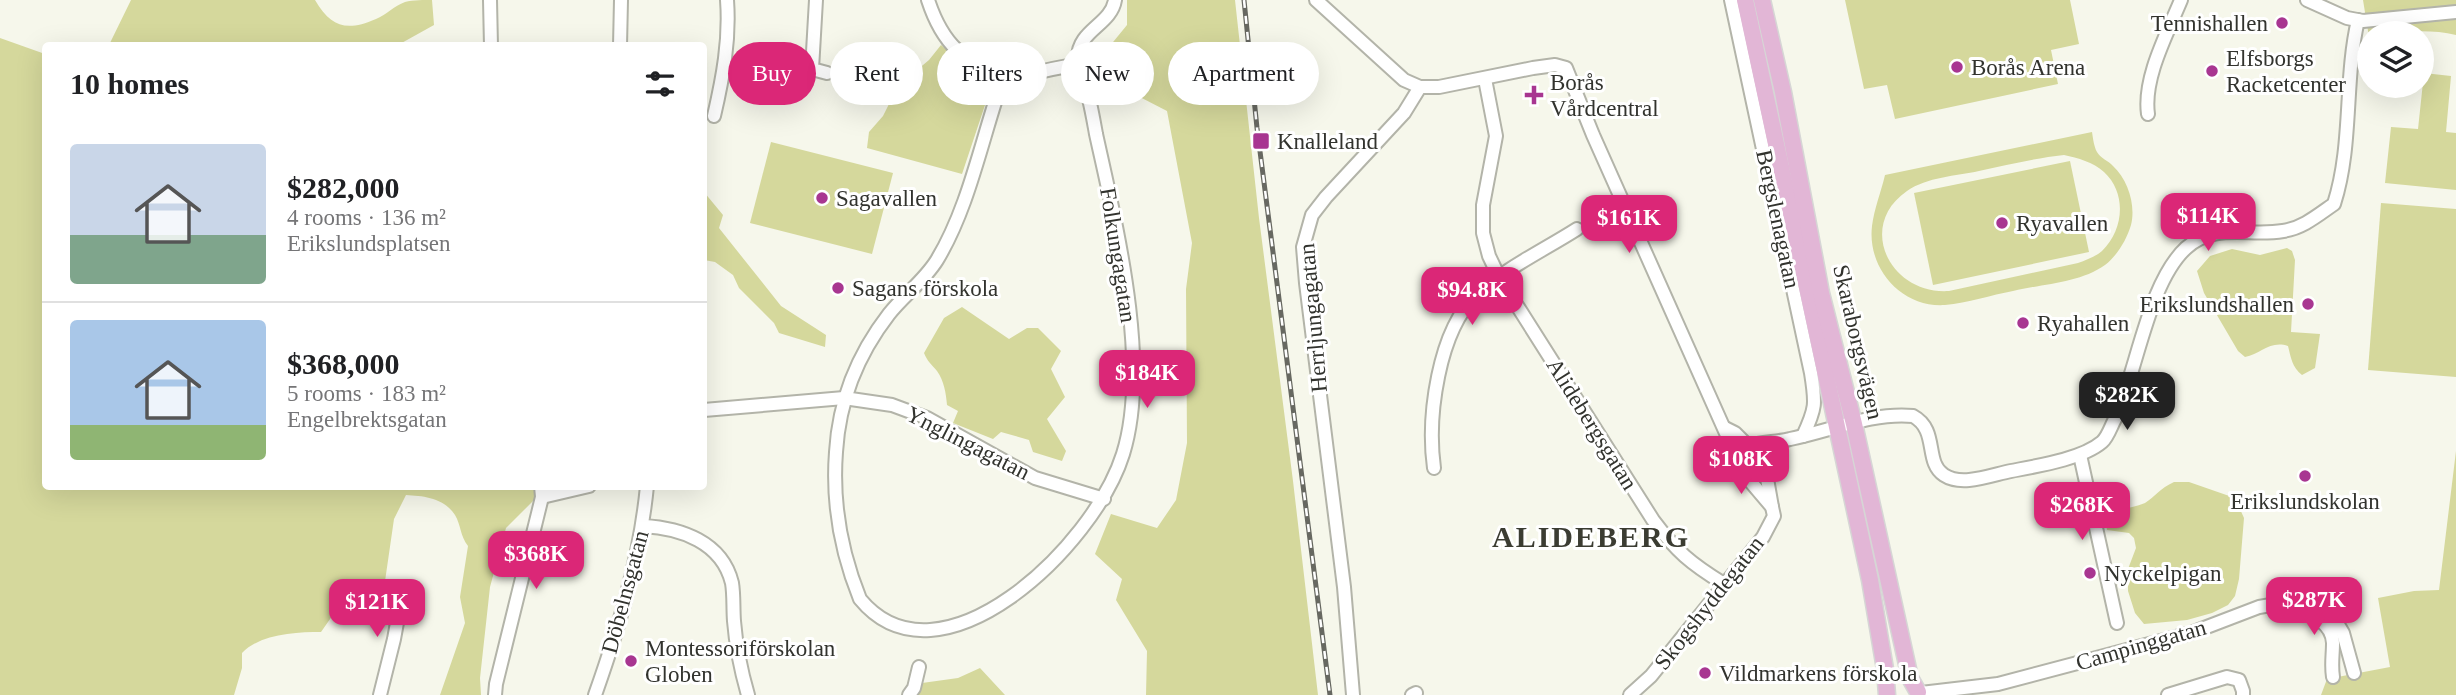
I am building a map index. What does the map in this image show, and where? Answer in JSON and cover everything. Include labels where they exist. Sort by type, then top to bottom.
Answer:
[{"type":"main road","name":"Skaraborgsvägen","points":[[1745,0],[1870,580],[1887,695]]},
{"type":"main road","name":"Skaraborgsvägen","points":[[1762,0],[1783,92],[1821,293],[1854,424],[1909,671],[1921,693]]},
{"type":"main road","points":[[1896,695],[1908,691],[1921,693]]},
{"type":"street","points":[[490,0],[491,42]]},
{"type":"street","points":[[620,42],[621,0]]},
{"type":"street","points":[[715,116],[726,64],[729,24],[727,0]]},
{"type":"street","points":[[816,0],[812,69],[827,73]]},
{"type":"street","points":[[928,0],[934,19],[949,42]]},
{"type":"street","points":[[1082,42],[1111,14],[1115,0]]},
{"type":"street","points":[[1316,0],[1404,80],[1420,87],[1439,87],[1555,65],[1566,68],[1592,135],[1738,460],[1741,465],[1757,463],[1788,440]]},
{"type":"street","name":"Bergslenagatan","points":[[1731,0],[1811,373],[1814,414],[1803,436]]},
{"type":"street","points":[[2148,114],[2146,99],[2150,82],[2181,0]]},
{"type":"street","points":[[2307,0],[2347,18],[2377,22],[2456,12]]},
{"type":"street","points":[[1738,460],[1738,452],[1750,445],[1788,440],[1899,415],[1919,419],[1928,431],[1936,466],[1942,474],[1960,480],[2080,454],[2104,441],[2122,403],[2165,276],[2191,244],[2216,233],[2233,230],[2263,233],[2292,229],[2334,204],[2343,169],[2352,45],[2358,20]]},
{"type":"street","name":"Alidebergsgatan","points":[[1485,79],[1496,136],[1483,205],[1483,233],[1485,245],[1499,277],[1653,520],[1688,561],[1724,584]]},
{"type":"street","name":"Herrljungagatan","points":[[1353,695],[1344,587],[1303,247],[1312,215],[1404,113],[1420,87]]},
{"type":"street","points":[[876,629],[850,574],[837,518],[836,447],[844,398],[860,360],[873,338],[890,313],[923,279],[948,239],[994,105]]},
{"type":"street","name":"Folkungagatan","points":[[1067,564],[1104,499],[1124,452],[1131,407],[1133,365],[1120,249],[1090,105]]},
{"type":"street","points":[[1434,468],[1431,422],[1435,395],[1456,320],[1476,295],[1499,277],[1577,229]]},
{"type":"street","name":"Ynglingagatan","points":[[707,410],[844,398],[892,405],[927,418],[1035,478],[1104,499]]},
{"type":"street","points":[[1725,428],[1760,450],[1757,463]]},
{"type":"street","points":[[2080,454],[2117,623]]},
{"type":"street","name":"Skogshyddegatan","points":[[1630,695],[1651,676],[1763,537],[1774,516],[1772,507],[1750,481],[1757,463]]},
{"type":"street","name":"Döbelnsgatan","points":[[595,695],[635,567],[647,490]]},
{"type":"street","points":[[495,695],[542,492]]},
{"type":"street","points":[[643,526],[677,531],[692,537],[716,550],[725,564],[732,584],[734,623],[742,676],[748,695]]},
{"type":"street","points":[[380,695],[403,590]]},
{"type":"street","name":"Campinggatan","points":[[1978,695],[2190,633],[2259,607],[2295,601],[2319,606],[2333,616],[2343,633],[2354,673]]},
{"type":"street","points":[[2283,603],[2327,626],[2333,639],[2333,677]]},
{"type":"street","points":[[909,695],[914,688],[919,667]]},
{"type":"street","points":[[2168,695],[2227,677],[2239,680],[2243,693]]},
{"type":"street","name":"Campinggatan","points":[[1921,693],[2000,689]]},
{"type":"green space","points":[[131,0],[315,0],[333,21],[348,26],[376,19],[405,2],[432,0],[434,25],[403,42],[110,42]]},
{"type":"green space","points":[[1127,0],[1235,0],[1240,42],[1168,42],[1168,105],[1247,105],[1318,695],[1146,695],[1147,651],[1116,600],[1122,579],[1095,554],[1111,514],[1157,528],[1176,500],[1187,443],[1186,289],[1192,243],[1167,111],[1154,104],[1154,42],[1113,42],[1127,25]]},
{"type":"green space","name":"Borås Arena","points":[[1845,0],[2070,0],[2079,44],[2051,50],[2058,84],[1895,119],[1887,85],[1864,89]]},
{"type":"green space","points":[[2363,0],[2456,0],[2456,35],[2434,32],[2434,21],[2366,21]]},
{"type":"green space","points":[[0,38],[42,53],[42,490],[536,490],[534,500],[506,528],[490,587],[480,678],[481,695],[440,695],[465,623],[460,597],[468,546],[450,509],[427,497],[406,495],[394,519],[383,595],[351,589],[321,632],[279,635],[250,647],[242,653],[242,668],[234,695],[0,695]]},
{"type":"green space","points":[[937,50],[937,105],[985,105],[962,174],[867,148],[869,132],[888,105],[923,105],[923,65]]},
{"type":"green space","points":[[2434,74],[2451,76],[2446,132],[2456,133],[2456,190],[2385,183],[2391,127],[2418,129],[2421,98],[2434,98]]},
{"type":"green space","points":[[2092,132],[2097,152],[2111,164],[2127,186],[2132,209],[2131,225],[2114,257],[2084,276],[1962,303],[1929,304],[1914,300],[1901,292],[1881,270],[1875,256],[1872,226],[1885,175]],"holes":[[[2064,155],[2100,169],[2116,190],[2120,211],[2115,233],[2102,251],[2093,257],[2078,263],[1949,291],[1928,289],[1910,282],[1896,270],[1887,256],[1882,239],[1884,222],[1892,206],[1915,186],[1942,178]]]},
{"type":"green space","name":"Sagavallen","points":[[771,142],[893,173],[872,254],[750,223]]},
{"type":"green space","name":"Ryavallen","points":[[2070,161],[2089,252],[1933,285],[1914,193]]},
{"type":"green space","points":[[707,196],[723,215],[719,228],[781,306],[826,335],[825,347],[779,333],[774,323],[739,288],[733,275],[715,262],[707,261]]},
{"type":"green space","points":[[2381,203],[2456,209],[2456,377],[2368,370]]},
{"type":"green space","points":[[2287,248],[2292,251],[2295,260],[2291,332],[2320,334],[2315,368],[2302,375],[2294,365],[2288,346],[2271,346],[2245,357],[2238,351],[2204,293],[2197,271],[2210,256],[2232,249],[2260,255]]},
{"type":"green space","points":[[962,307],[1009,339],[1027,328],[1038,328],[1061,351],[1051,369],[1065,397],[1047,419],[1066,451],[1062,461],[1033,452],[1029,440],[1001,432],[993,439],[953,423],[958,411],[947,405],[941,379],[924,353],[944,318]]},
{"type":"green space","points":[[2456,451],[2456,695],[2321,695],[2327,679],[2390,667],[2378,598],[2414,591],[2439,590]]},
{"type":"green space","points":[[2174,482],[2189,482],[2235,498],[2244,518],[2239,579],[2235,596],[2228,605],[2212,613],[2187,620],[2144,624],[2135,613],[2128,591],[2128,569],[2136,548],[2134,538],[2129,533],[2107,530],[2105,516],[2145,503]]},
{"type":"green space","points":[[980,668],[1005,695],[915,695],[922,683],[958,678]]},
{"type":"railway","points":[[1244,0],[1257,128],[1330,695]]},
{"type":"place","name":"Tennishallen","points":[[2282,23]]},
{"type":"place","name":"Borås Arena","points":[[1957,67]]},
{"type":"place","name":"Elfsborgs Racketcenter","points":[[2212,71]]},
{"type":"place","name":"Borås Vårdcentral","points":[[1534,95]]},
{"type":"place","name":"Knalleland","points":[[1261,141]]},
{"type":"place","name":"Sagavallen","points":[[822,198]]},
{"type":"place","name":"Ryavallen","points":[[2002,223]]},
{"type":"place","name":"Sagans förskola","points":[[838,288]]},
{"type":"place","name":"Erikslundshallen","points":[[2308,304]]},
{"type":"place","name":"Ryahallen","points":[[2023,323]]},
{"type":"place","name":"Erikslundskolan","points":[[2305,476]]},
{"type":"place","name":"Nyckelpigan","points":[[2090,573]]},
{"type":"place","name":"Montessoriförskolan Globen","points":[[631,661]]},
{"type":"place","name":"Vildmarkens förskola","points":[[1705,673]]},
{"type":"district","name":"ALIDEBERG","points":[[1591,536]]}]
